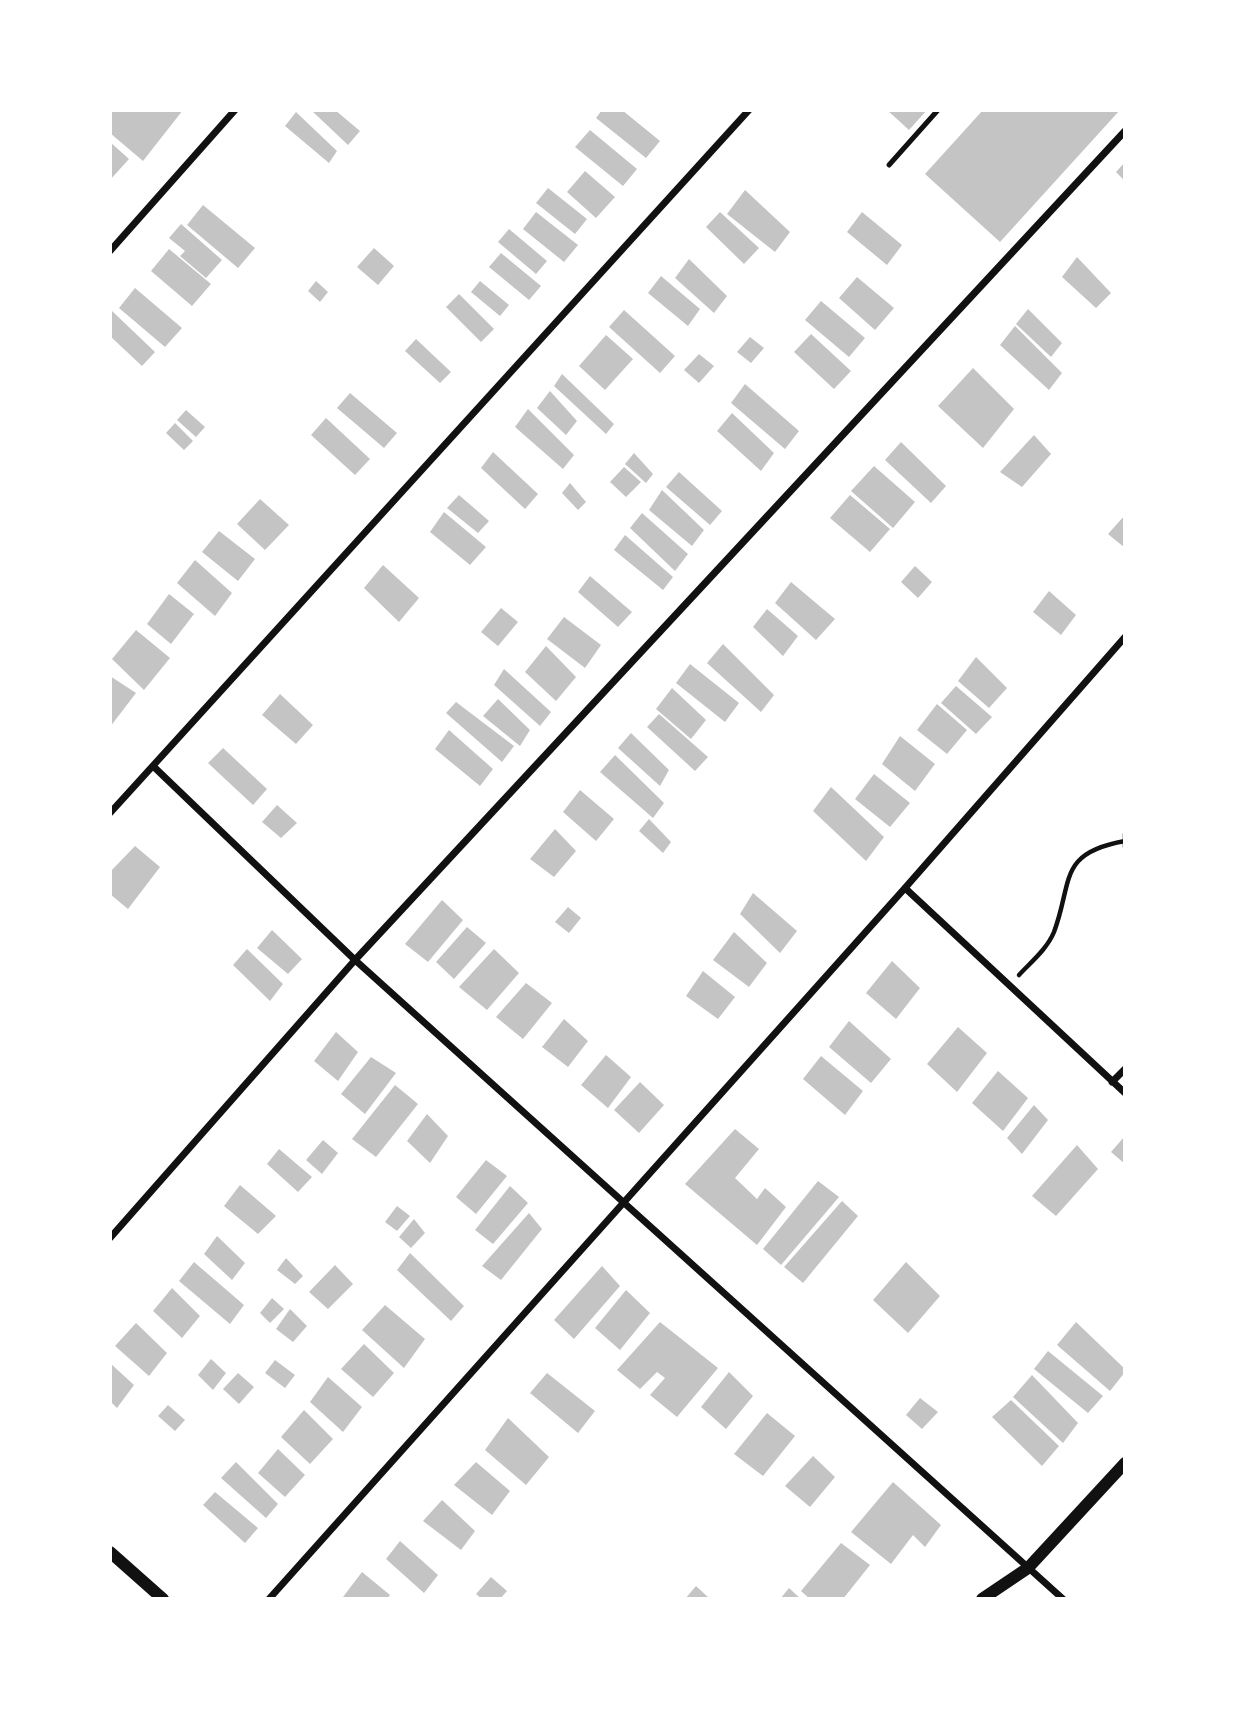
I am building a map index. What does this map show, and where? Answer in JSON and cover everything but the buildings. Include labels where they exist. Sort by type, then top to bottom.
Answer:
[{"type":"street","points":[[110,251],[236,110]]},
{"type":"street","points":[[110,813],[750,110]]},
{"type":"street","points":[[110,1238],[355,960],[1125,131]]},
{"type":"street","points":[[269,1599],[1125,638]]},
{"type":"street","points":[[153,766],[355,960],[1063,1599]]},
{"type":"street","points":[[905,888],[1125,1093]]},
{"type":"street","points":[[1112,1082],[1125,1069]]},
{"type":"street","points":[[982,1599],[1028,1568],[1125,1464]]},
{"type":"street","points":[[110,1552],[163,1599]]},
{"type":"lane","points":[[889,165],[938,110]]},
{"type":"path","points":[[1125,834],[1125,847]]},
{"type":"path","points":[[1008,985],[1041,952],[1054,933],[1065,884],[1075,863],[1094,849],[1124,841]]}]
